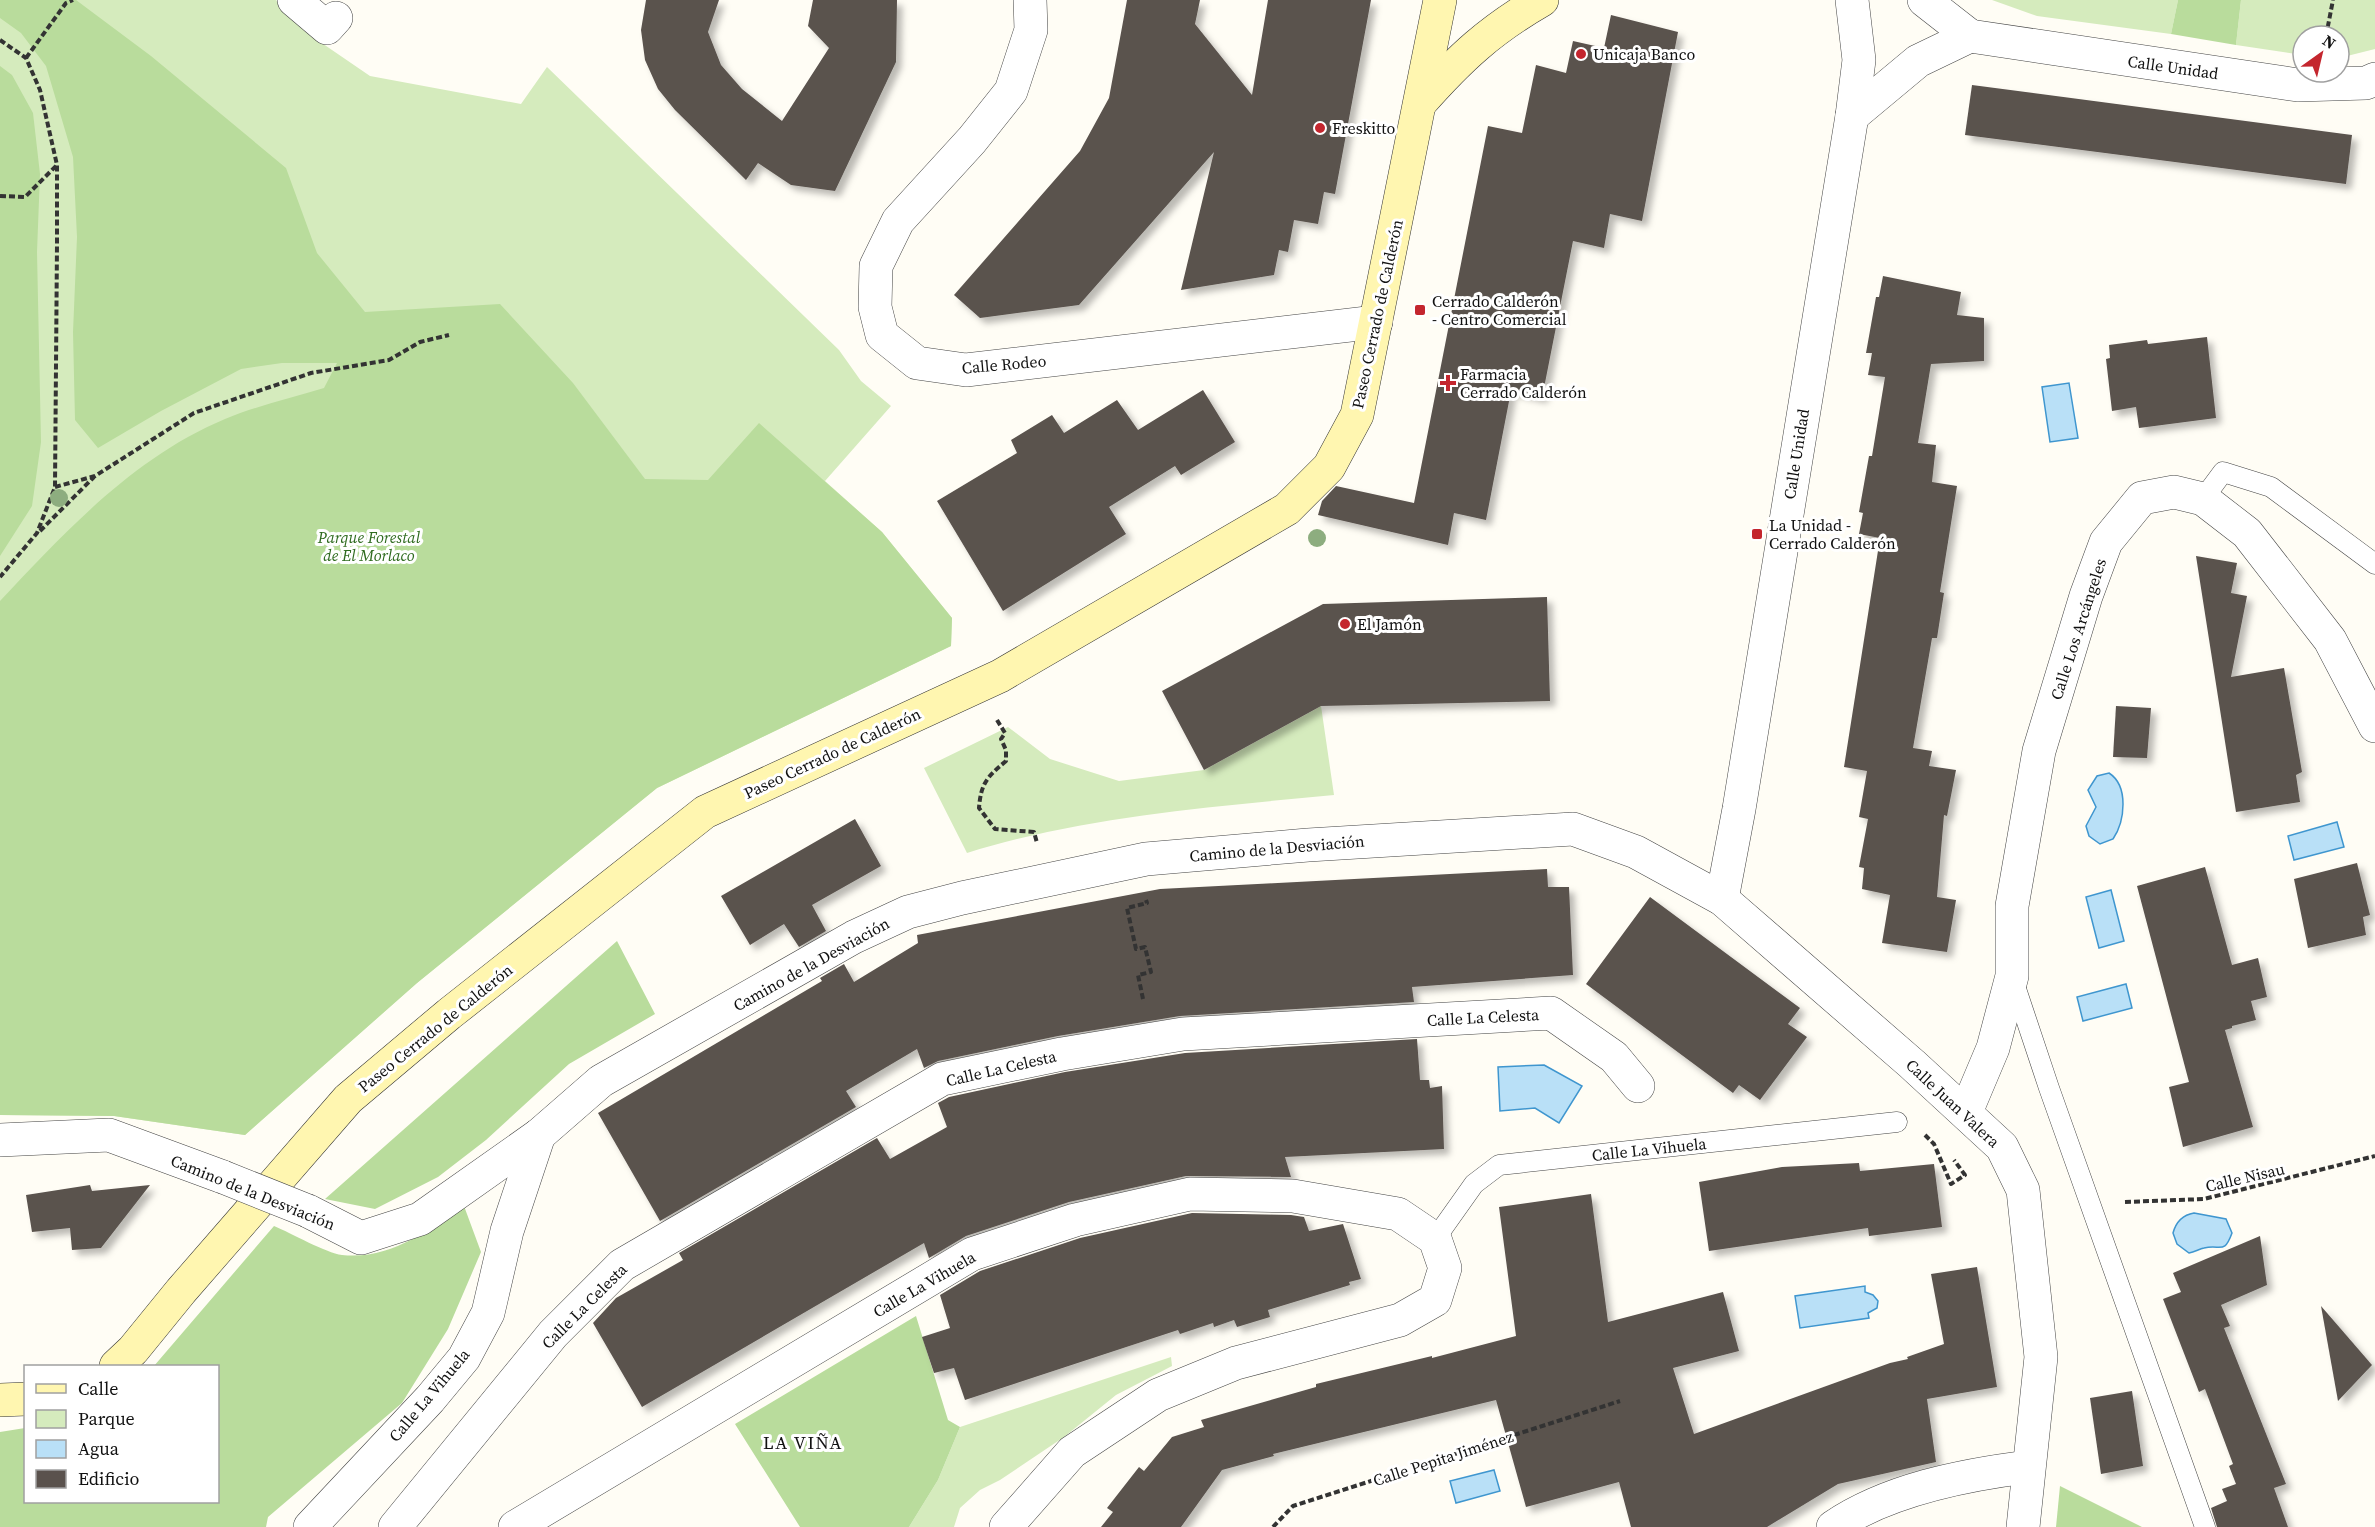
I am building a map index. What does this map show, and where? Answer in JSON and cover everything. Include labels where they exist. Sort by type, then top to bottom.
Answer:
[{"type":"main road","name":"Paseo Cerrado de Calderón","points":[[117,1365],[133,1350],[181,1291],[348,1099],[449,1014],[705,812],[1000,676],[1287,509],[1329,467],[1357,414],[1440,0]]},
{"type":"main road","points":[[1420,104],[1466,52],[1493,30],[1542,0]]},
{"type":"main road","points":[[0,1400],[24,1399]]},
{"type":"street","points":[[294,0],[327,28],[336,18]]},
{"type":"street","name":"Calle Rodeo","points":[[1030,0],[1031,30],[1011,91],[972,140],[898,221],[876,266],[875,306],[882,335],[917,363],[966,370],[1376,322]]},
{"type":"street","name":"Calle Unidad","points":[[1924,0],[1970,36],[2298,85],[2366,83],[2375,79]]},
{"type":"street","name":"Calle Unidad","points":[[1722,899],[1851,116],[1859,60],[1850,5]]},
{"type":"street","points":[[1851,116],[1918,61],[1970,36]]},
{"type":"street","name":"Calle Los Arcángeles","points":[[1966,1112],[1993,1048],[2012,976],[2012,906],[2039,751],[2086,596],[2106,542],[2142,498],[2174,492],[2203,499],[2247,532],[2330,640],[2375,726]]},
{"type":"street","name":"Camino de la Desviación","points":[[0,1140],[110,1135],[308,1211],[361,1238],[420,1219],[539,1135],[601,1081],[854,937],[908,912],[962,898],[1138,861],[1308,845],[1573,829],[1636,852],[1722,899]]},
{"type":"street","name":"Calle Juan Valera","points":[[1722,899],[1966,1112],[2002,1148],[2024,1190],[2041,1357],[2027,1467],[2023,1527]]},
{"type":"street","name":"Calle La Celesta","points":[[395,1527],[553,1334],[622,1265],[942,1079],[1062,1054],[1183,1034],[1551,1013],[1614,1057],[1638,1086]]},
{"type":"street","name":"Calle La Vihuela","points":[[309,1527],[430,1399],[464,1358],[488,1313],[507,1231],[539,1135]]},
{"type":"street","name":"Calle La Vihuela","points":[[521,1526],[972,1254],[1075,1220],[1190,1194],[1293,1196],[1398,1214],[1435,1239]]},
{"type":"street","points":[[1006,1527],[1072,1452],[1158,1395],[1236,1363],[1400,1320],[1435,1300],[1444,1268],[1435,1239]]},
{"type":"street","points":[[1848,1521],[1969,1474],[2027,1467]]},
{"type":"lane","points":[[2203,499],[2223,472],[2271,487],[2375,564]]},
{"type":"lane","points":[[2012,976],[2052,1098],[2205,1527]]},
{"type":"lane","name":"Calle La Vihuela","points":[[1435,1239],[1474,1184],[1499,1165],[1897,1122]]},
{"type":"path","points":[[26,58],[66,3],[73,0]]},
{"type":"path","points":[[2328,24],[2333,0]]},
{"type":"path","points":[[0,40],[26,58],[40,90],[57,165],[55,487],[37,533]]},
{"type":"path","points":[[0,196],[25,197],[57,165]]},
{"type":"path","points":[[0,577],[37,533],[95,476],[194,413],[311,373],[389,360],[420,342],[448,335]]},
{"type":"path","points":[[55,487],[95,476]]},
{"type":"path","points":[[1003,729],[1005,733],[1000,739],[1006,750],[1006,761],[990,775],[980,789],[979,808],[995,829],[1034,832]]},
{"type":"path","points":[[1138,861],[1147,903],[1127,908],[1136,949],[1145,947],[1150,972],[1138,975],[1152,1039]]},
{"type":"path","name":"Calle Nisau","points":[[2118,1202],[2204,1199],[2375,1156]]},
{"type":"path","name":"Calle Pepita Jiménez","points":[[1273,1527],[1293,1506],[1620,1401]]},
{"type":"green space","name":"Parque Forestal de El Morlaco","points":[[0,0],[276,0],[313,37],[370,76],[521,104],[547,67],[839,350],[861,381],[891,406],[825,481],[882,532],[952,618],[951,646],[657,788],[417,983],[245,1135],[114,1116],[0,1115]]},
{"type":"green space","name":"Parque Forestal de El Morlaco","points":[[0,0],[76,0],[151,56],[286,168],[317,253],[365,312],[500,304],[573,383],[645,479],[708,480],[759,423],[882,532],[952,618],[951,646],[657,788],[417,983],[245,1135],[114,1116],[0,1115],[0,601],[50,548],[131,475],[192,435],[225,419],[324,388],[337,363],[282,363],[241,369],[161,411],[98,448],[75,420],[73,332],[77,237],[73,157],[46,66],[21,33],[0,18]]},
{"type":"green space","points":[[1992,0],[2178,0],[2171,34],[2037,16]]},
{"type":"green space","points":[[2178,0],[2241,0],[2236,45],[2171,34]]},
{"type":"green space","points":[[2241,0],[2375,0],[2375,49],[2351,55],[2351,24],[2291,24],[2291,53],[2236,45]]},
{"type":"green space","points":[[0,66],[12,75],[33,113],[40,174],[37,252],[41,442],[32,506],[0,556]]},
{"type":"green space","points":[[1321,706],[1334,795],[1195,809],[1103,822],[1012,840],[967,853],[924,768],[1008,727],[1050,759],[1119,781],[1204,770]]},
{"type":"green space","points":[[617,941],[655,1014],[569,1064],[486,1140],[438,1177],[375,1209],[325,1199]]},
{"type":"green space","points":[[464,1206],[481,1252],[448,1329],[402,1403],[268,1517],[266,1527],[0,1527],[0,1432],[24,1428],[24,1503],[219,1503],[219,1365],[155,1365],[274,1226],[335,1253],[360,1255],[392,1248],[436,1225]]},
{"type":"green space","points":[[916,1316],[948,1420],[960,1427],[938,1480],[909,1527],[800,1527],[735,1424]]},
{"type":"green space","points":[[1171,1357],[1172,1366],[1116,1395],[1064,1437],[1000,1480],[980,1490],[960,1508],[954,1527],[909,1527],[938,1480],[960,1427]]},
{"type":"green space","points":[[2060,1486],[2142,1527],[2056,1527]]},
{"type":"water","points":[[2069,383],[2078,438],[2050,442],[2042,387]]},
{"type":"water","points":[[2109,773],[2120,786],[2122,814],[2113,839],[2100,844],[2089,836],[2086,826],[2096,807],[2088,790],[2097,776]]},
{"type":"water","points":[[2337,822],[2344,847],[2294,860],[2288,836]]},
{"type":"water","points":[[2111,890],[2124,941],[2099,948],[2086,897]]},
{"type":"water","points":[[2126,984],[2132,1008],[2083,1021],[2077,997]]},
{"type":"water","points":[[1544,1065],[1582,1086],[1559,1123],[1535,1108],[1500,1111],[1498,1067]]},
{"type":"water","points":[[2194,1213],[2226,1219],[2232,1233],[2227,1244],[2189,1253],[2177,1244],[2173,1233],[2176,1226],[2183,1217]]},
{"type":"water","points":[[1865,1286],[1865,1292],[1873,1295],[1878,1301],[1877,1308],[1868,1313],[1869,1318],[1800,1328],[1795,1296]]},
{"type":"water","points":[[1494,1470],[1500,1491],[1456,1503],[1450,1481]]},
{"type":"building","points":[[646,0],[719,0],[708,32],[721,65],[742,89],[782,121],[829,48],[808,26],[813,0],[897,0],[896,62],[835,191],[791,185],[758,163],[746,180],[675,110],[658,89],[645,60],[641,30]]},
{"type":"building","points":[[1127,0],[1200,0],[1195,24],[1252,95],[1268,0],[1371,0],[1335,194],[1324,192],[1318,224],[1294,220],[1288,252],[1279,250],[1274,275],[1181,290],[1214,152],[1079,305],[980,318],[954,295],[1080,151],[1109,98]]},
{"type":"building","points":[[1611,15],[1678,32],[1642,221],[1610,214],[1604,248],[1573,241],[1542,398],[1511,391],[1486,520],[1454,513],[1448,545],[1318,515],[1322,501],[1336,486],[1414,503],[1488,126],[1522,133],[1536,65],[1566,73],[1573,41],[1604,48]]},
{"type":"building","points":[[1972,85],[2352,135],[2346,184],[1965,135]]},
{"type":"building","points":[[1883,276],[1961,292],[1957,315],[1984,318],[1984,361],[1931,364],[1918,443],[1936,445],[1932,482],[1957,486],[1940,592],[1944,593],[1937,638],[1932,638],[1913,748],[1932,751],[1929,766],[1956,770],[1947,816],[1944,815],[1937,897],[1956,900],[1947,952],[1882,943],[1890,895],[1862,889],[1864,868],[1859,867],[1868,819],[1859,817],[1867,771],[1844,767],[1880,538],[1859,534],[1863,513],[1859,512],[1869,456],[1872,456],[1885,377],[1868,375],[1872,353],[1866,353],[1876,297],[1879,297]]},
{"type":"building","points":[[2207,337],[2216,418],[2139,428],[2136,407],[2112,411],[2106,359],[2110,358],[2109,345],[2147,340],[2148,344]]},
{"type":"building","points":[[1203,390],[1235,442],[1181,475],[1175,466],[1109,507],[1126,534],[1003,611],[937,501],[1017,453],[1011,440],[1052,415],[1064,433],[1117,400],[1138,430]]},
{"type":"building","points":[[2196,556],[2237,563],[2231,593],[2247,596],[2231,677],[2284,668],[2302,772],[2296,775],[2300,802],[2236,812]]},
{"type":"building","points":[[1547,597],[1550,701],[1321,706],[1204,770],[1162,691],[1323,604]]},
{"type":"building","points":[[2116,706],[2151,708],[2147,758],[2113,757]]},
{"type":"building","points":[[855,819],[881,866],[812,905],[826,931],[799,947],[784,924],[750,945],[721,896]]},
{"type":"building","points":[[2357,863],[2370,915],[2363,917],[2366,935],[2308,948],[2294,879]]},
{"type":"building","points":[[2205,867],[2232,965],[2258,958],[2267,997],[2251,1001],[2256,1020],[2225,1030],[2253,1127],[2183,1147],[2169,1087],[2189,1082],[2137,886]]},
{"type":"building","points":[[1547,869],[1548,887],[1569,887],[1573,975],[1412,987],[1414,1002],[1180,1016],[1058,1036],[938,1061],[924,1068],[917,1049],[846,1091],[856,1107],[660,1221],[598,1113],[822,981],[820,978],[844,964],[854,982],[918,943],[917,935],[1160,889]]},
{"type":"building","points":[[1650,897],[1800,1008],[1788,1024],[1807,1037],[1760,1100],[1739,1085],[1733,1093],[1586,984]]},
{"type":"building","points":[[1417,1039],[1420,1080],[1429,1080],[1430,1088],[1442,1086],[1444,1149],[1285,1157],[1291,1177],[1186,1176],[1069,1202],[966,1236],[929,1258],[924,1243],[642,1407],[593,1323],[616,1298],[683,1260],[679,1253],[877,1138],[890,1159],[947,1127],[938,1103],[949,1097],[1065,1072],[1185,1053]]},
{"type":"building","points":[[1859,1163],[1860,1171],[1934,1164],[1942,1227],[1869,1236],[1868,1228],[1709,1251],[1699,1182],[1782,1167]]},
{"type":"building","points":[[90,1185],[92,1191],[150,1185],[101,1248],[72,1250],[70,1228],[32,1232],[26,1195]]},
{"type":"building","points":[[1591,1194],[1608,1322],[1723,1292],[1739,1351],[1673,1368],[1694,1434],[1890,1363],[1908,1359],[1907,1357],[1944,1344],[1931,1274],[1977,1267],[1997,1387],[1927,1399],[1936,1462],[1838,1484],[1767,1527],[1631,1527],[1619,1482],[1526,1507],[1496,1400],[1273,1454],[1274,1456],[1222,1470],[1181,1527],[1101,1527],[1113,1512],[1107,1508],[1139,1467],[1144,1471],[1172,1437],[1204,1427],[1201,1420],[1316,1387],[1316,1384],[1516,1336],[1499,1207]]},
{"type":"building","points":[[1192,1213],[1304,1217],[1309,1231],[1343,1224],[1361,1279],[1349,1282],[1350,1285],[1268,1310],[1270,1317],[1237,1327],[1234,1320],[1214,1327],[1213,1323],[1180,1334],[1178,1330],[965,1400],[954,1368],[934,1373],[922,1337],[950,1328],[940,1295],[980,1271],[1080,1238]]},
{"type":"building","points":[[2260,1236],[2267,1285],[2221,1305],[2230,1326],[2224,1328],[2286,1484],[2274,1488],[2288,1527],[2217,1527],[2211,1508],[2227,1501],[2222,1489],[2236,1484],[2229,1466],[2233,1464],[2205,1389],[2199,1392],[2163,1299],[2181,1292],[2173,1273]]},
{"type":"building","points":[[2321,1306],[2372,1365],[2338,1401]]},
{"type":"building","points":[[2132,1391],[2143,1466],[2101,1474],[2090,1398]]},
{"type":"place","name":"Unicaja Banco","points":[[1581,54]]},
{"type":"place","name":"Freskitto","points":[[1320,128]]},
{"type":"place","name":"Cerrado Calderón - Centro Comercial","points":[[1420,310]]},
{"type":"place","name":"Farmacia Cerrado Calderón","points":[[1448,383]]},
{"type":"place","name":"La Unidad - Cerrado Calderón","points":[[1757,534]]},
{"type":"place","name":"El Jamón","points":[[1345,624]]},
{"type":"district","name":"LA VIÑA","points":[[803,1442]]}]
